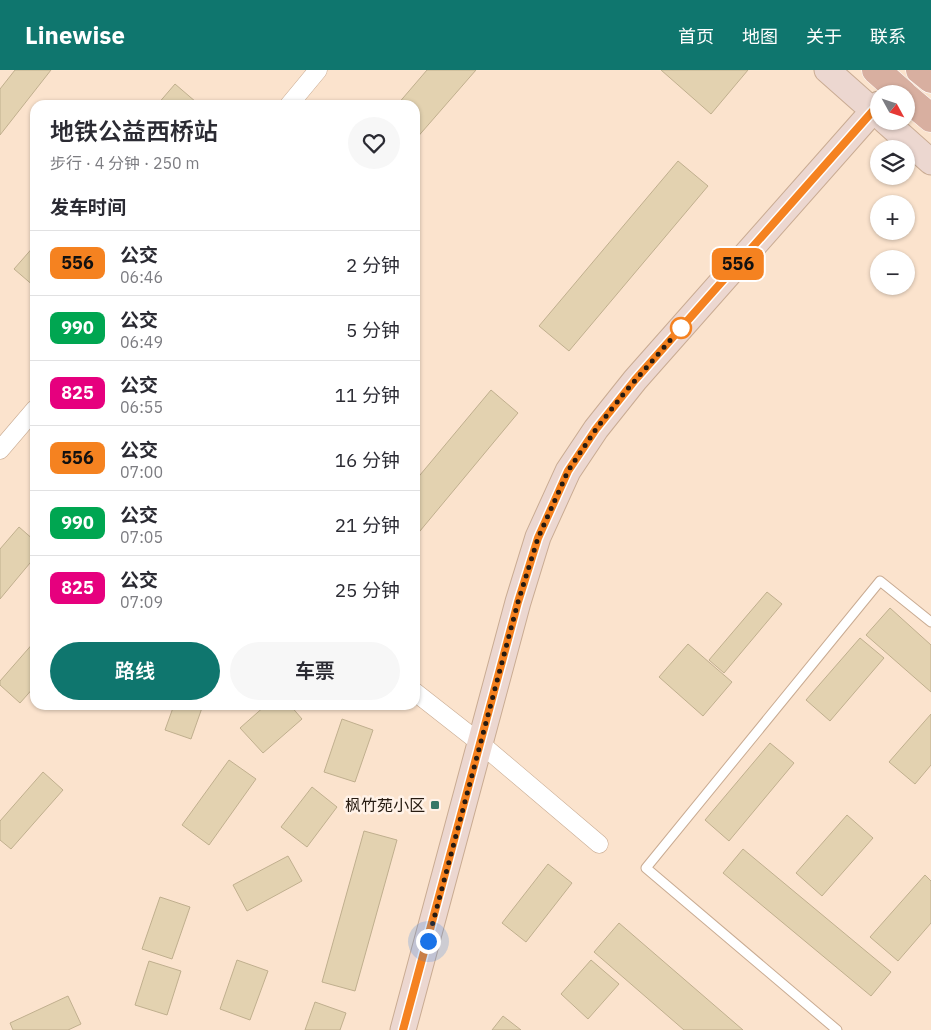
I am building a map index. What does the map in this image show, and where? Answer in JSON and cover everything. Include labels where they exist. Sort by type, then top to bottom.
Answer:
[{"type":"main road","points":[[920,70],[931,79]]},
{"type":"main road","points":[[915,110],[931,118]]},
{"type":"street","points":[[293,100],[318,70]]},
{"type":"street","points":[[827,70],[870,88]]},
{"type":"street","points":[[403,1030],[518,602],[538,538],[568,471],[596,429],[635,380],[870,117]]},
{"type":"street","points":[[911,130],[931,162]]},
{"type":"street","points":[[0,450],[30,414]]},
{"type":"street","points":[[420,696],[480,743],[599,844]]},
{"type":"lane","points":[[838,1030],[646,868],[880,581],[931,622]]},
{"type":"building","points":[[15,70],[51,70],[0,135],[0,89]]},
{"type":"building","points":[[427,70],[476,70],[420,134],[420,100],[401,100]]},
{"type":"building","points":[[661,70],[748,70],[711,114]]},
{"type":"building","points":[[175,84],[194,100],[161,100]]},
{"type":"building","points":[[678,161],[708,186],[569,351],[539,326]]},
{"type":"building","points":[[30,251],[30,283],[14,269]]},
{"type":"building","points":[[491,390],[518,413],[420,531],[420,475]]},
{"type":"building","points":[[19,527],[30,537],[30,563],[0,599],[0,549]]},
{"type":"building","points":[[767,592],[782,604],[724,673],[709,660]]},
{"type":"building","points":[[890,608],[931,645],[931,692],[866,635]]},
{"type":"building","points":[[860,638],[884,658],[830,721],[806,700]]},
{"type":"building","points":[[688,644],[732,682],[703,716],[659,677]]},
{"type":"building","points":[[30,647],[30,692],[20,703],[0,685],[0,681]]},
{"type":"building","points":[[172,710],[201,710],[191,739],[165,730]]},
{"type":"building","points":[[260,710],[294,710],[302,719],[263,753],[240,728]]},
{"type":"building","points":[[931,714],[931,765],[915,784],[889,762]]},
{"type":"building","points":[[342,719],[373,730],[355,782],[324,772]]},
{"type":"building","points":[[770,743],[794,763],[729,841],[705,820]]},
{"type":"building","points":[[229,760],[256,779],[209,845],[182,825]]},
{"type":"building","points":[[43,772],[63,790],[11,849],[0,840],[0,821]]},
{"type":"building","points":[[312,787],[337,807],[307,847],[281,827]]},
{"type":"building","points":[[847,815],[873,838],[822,896],[796,873]]},
{"type":"building","points":[[364,831],[397,840],[355,991],[322,982]]},
{"type":"building","points":[[743,849],[891,972],[871,996],[723,873]]},
{"type":"building","points":[[288,856],[302,881],[247,911],[233,885]]},
{"type":"building","points":[[548,864],[572,883],[526,942],[502,923]]},
{"type":"building","points":[[925,875],[931,881],[931,923],[898,961],[870,937]]},
{"type":"building","points":[[160,897],[190,907],[172,959],[142,949]]},
{"type":"building","points":[[619,923],[743,1030],[684,1030],[594,952]]},
{"type":"building","points":[[237,960],[268,971],[250,1020],[220,1009]]},
{"type":"building","points":[[591,960],[619,984],[588,1019],[561,994]]},
{"type":"building","points":[[149,961],[181,971],[167,1015],[135,1005]]},
{"type":"building","points":[[68,996],[81,1024],[68,1030],[13,1030],[10,1023]]},
{"type":"building","points":[[315,1002],[346,1013],[340,1030],[305,1030]]},
{"type":"building","points":[[503,1016],[521,1030],[492,1030]]},
{"type":"bus line","name":"556","points":[[403,1030],[518,602],[538,538],[568,471],[596,429],[635,380],[870,114]]},
{"type":"place","name":"枫竹苑小区","points":[[435,805]]},
{"type":"route","points":[[428,941],[518,602],[538,538],[568,471],[596,429],[635,380],[681,328]]}]
